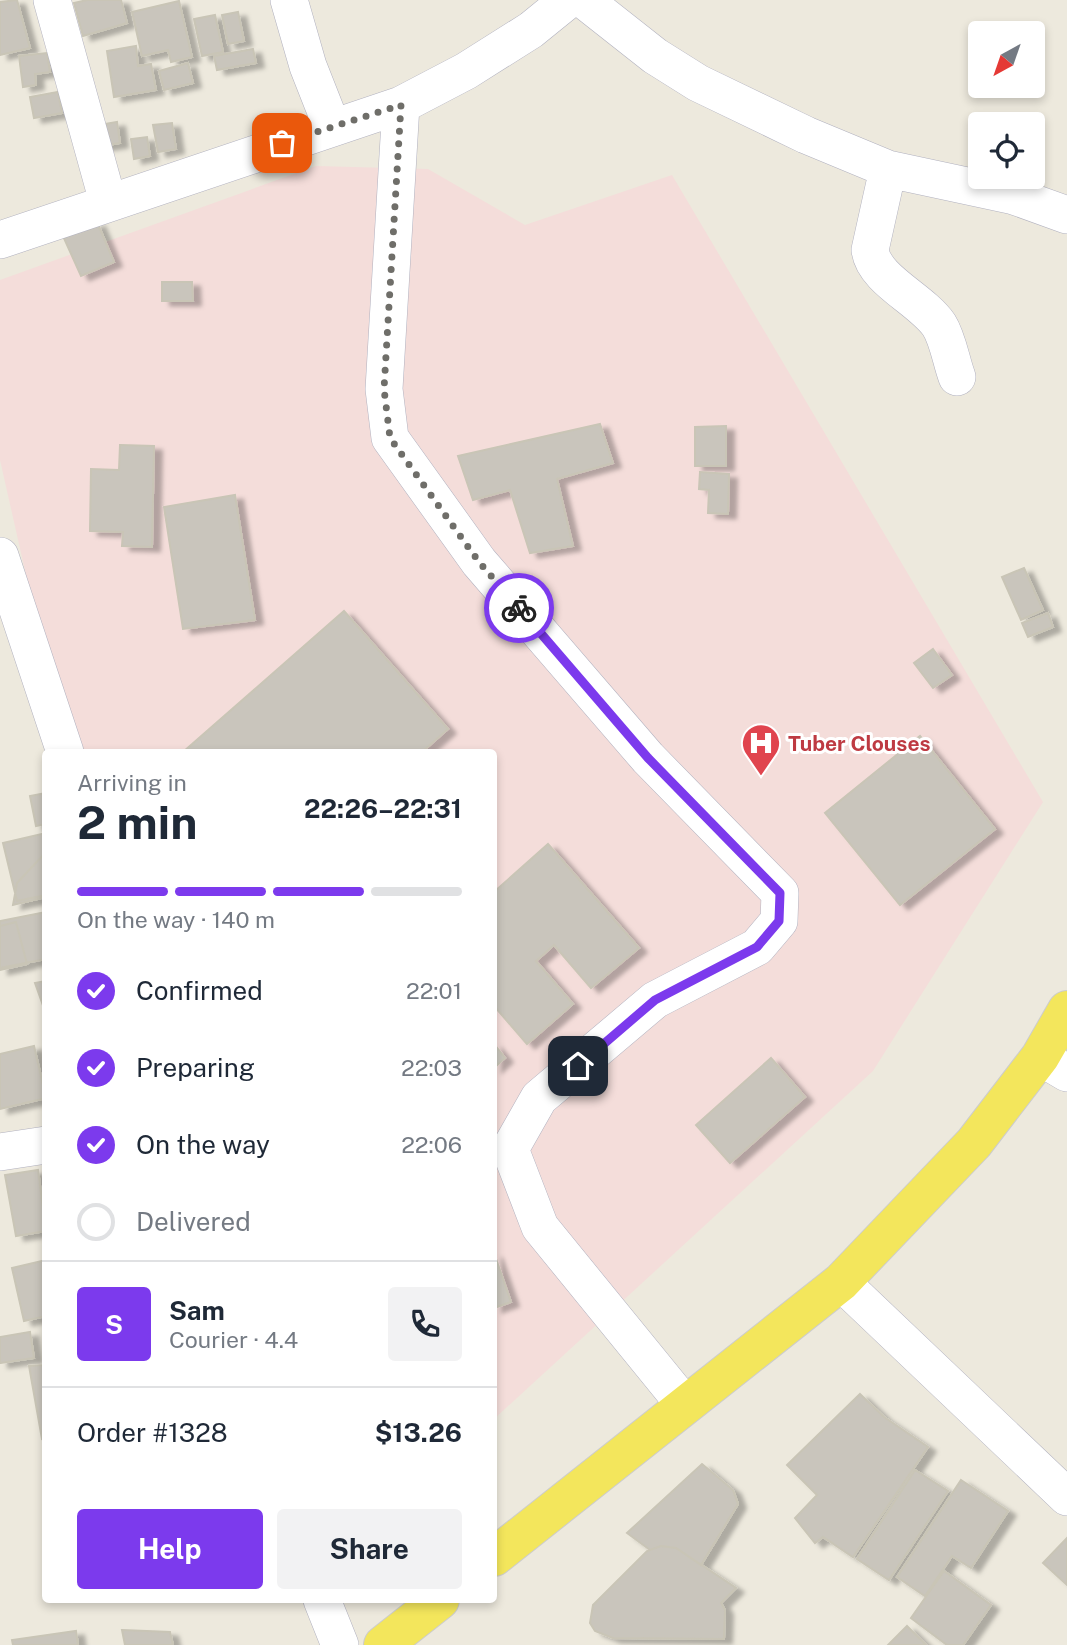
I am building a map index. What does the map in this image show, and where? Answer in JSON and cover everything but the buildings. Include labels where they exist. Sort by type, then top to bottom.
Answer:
[{"type":"main road","points":[[497,1555],[841,1282],[942,1180],[1007,1104],[1054,1065],[1067,1010]]},
{"type":"main road","points":[[383,1645],[436,1603]]},
{"type":"street","points":[[52,0],[108,202]]},
{"type":"street","points":[[289,0],[308,66],[332,127]]},
{"type":"street","points":[[0,240],[401,105],[466,71],[527,15],[568,0]]},
{"type":"street","points":[[584,0],[655,56],[698,83],[806,135],[888,169],[1014,196],[1067,215]]},
{"type":"street","points":[[401,105],[384,389],[390,438],[497,582],[648,758],[780,893],[779,921],[757,947],[655,1000],[539,1098],[510,1149],[540,1227],[685,1405]]},
{"type":"street","points":[[888,169],[870,250],[871,260],[878,270],[918,301],[940,327],[957,377]]},
{"type":"street","points":[[0,556],[64,749]]},
{"type":"street","points":[[0,1152],[42,1146]]},
{"type":"street","points":[[841,1282],[1067,1497]]},
{"type":"street","points":[[323,1603],[340,1645]]},
{"type":"shaded area","name":"Tuber Clouses","points":[[316,166],[428,169],[525,225],[672,175],[1043,802],[873,1071],[497,1416],[497,749],[65,749],[0,460],[0,280]]},
{"type":"way so far","points":[[282,143],[401,105],[384,389],[390,438],[479,562],[519,608]]},
{"type":"place","name":"Tuber Clouses","points":[[761,777]]},
{"type":"route","points":[[519,608],[648,758],[780,893],[779,921],[757,947],[655,1000],[578,1066]]}]
